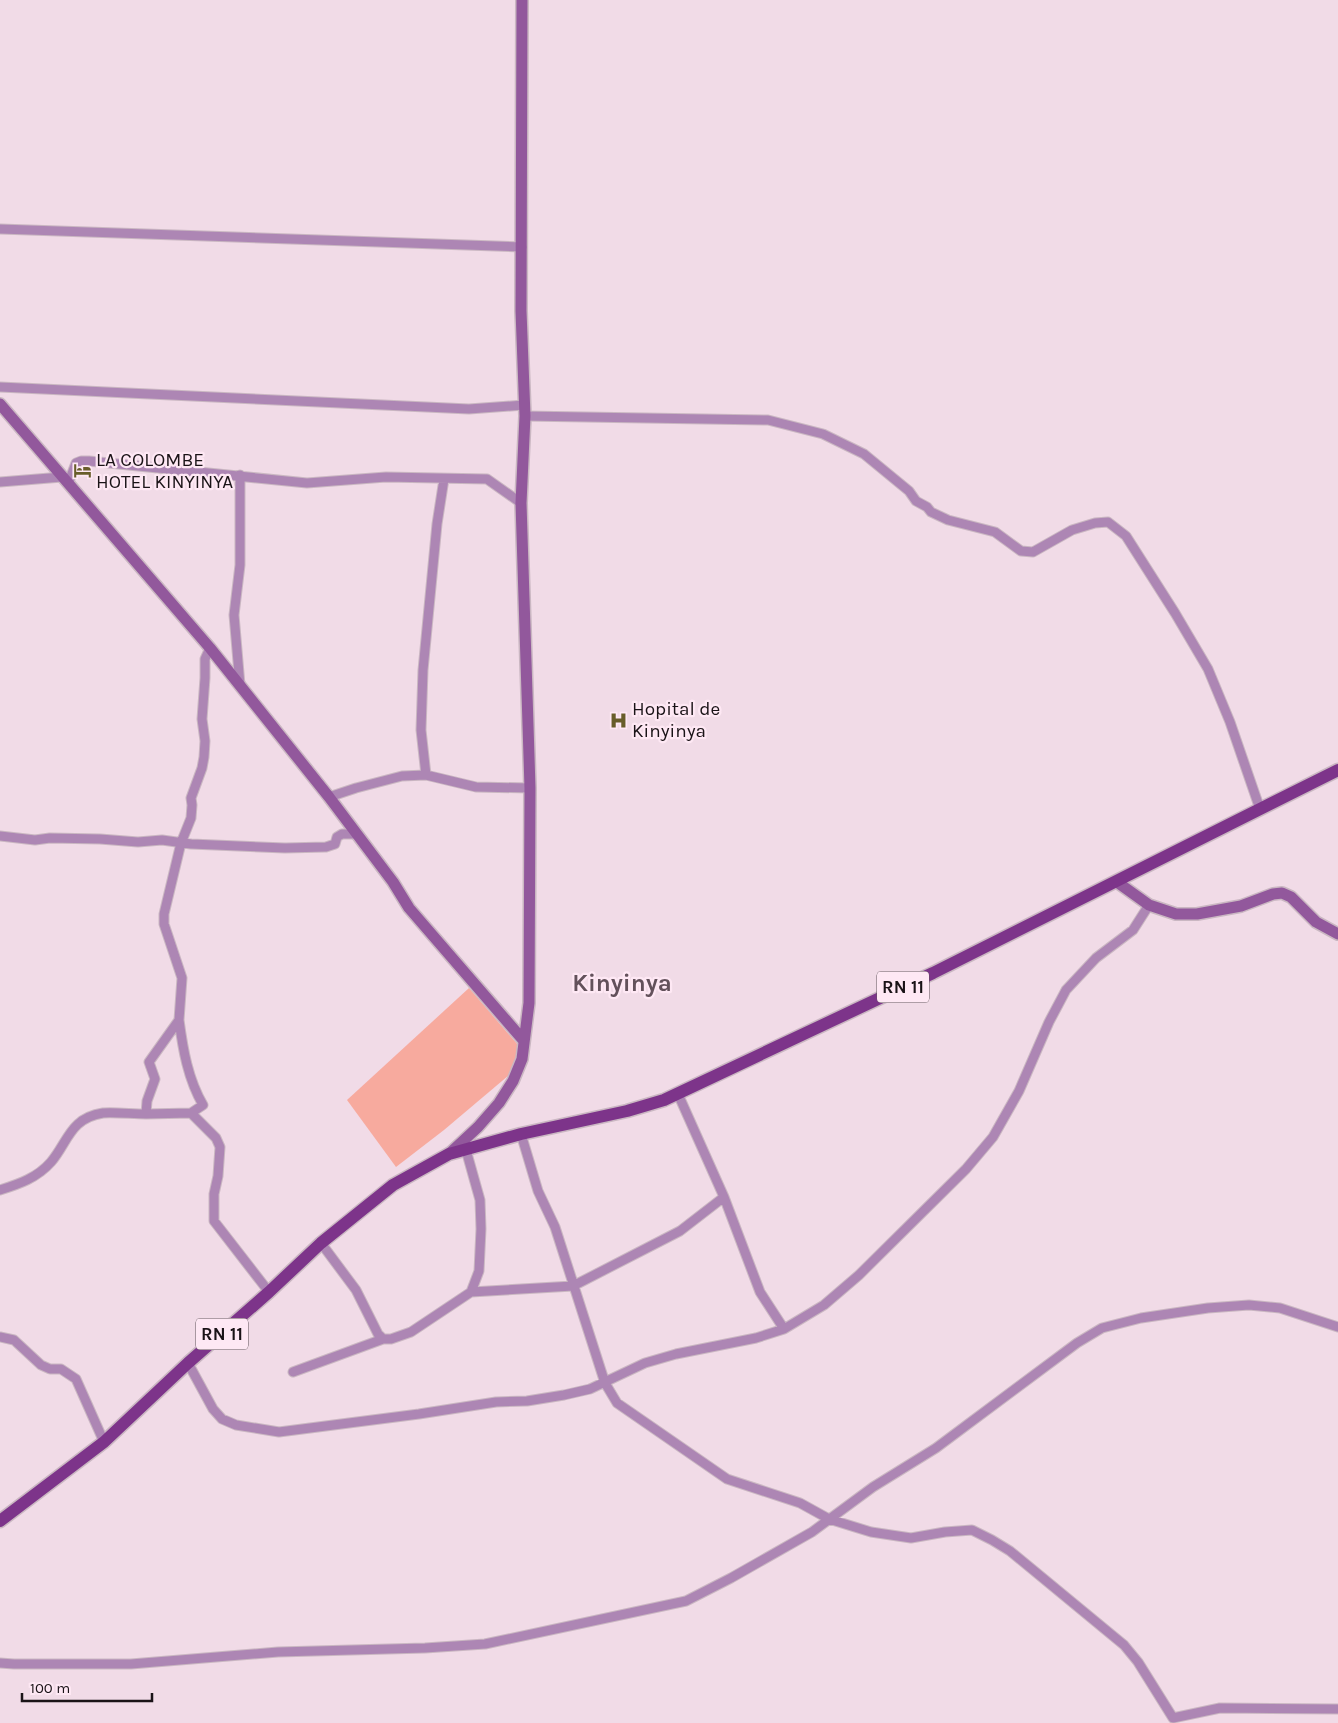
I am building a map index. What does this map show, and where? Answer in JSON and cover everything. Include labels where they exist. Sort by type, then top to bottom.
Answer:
[{"type":"main road","points":[[449,1154],[499,1104],[518,1070],[529,1003],[530,788],[521,503],[525,410],[521,311],[522,0]]},
{"type":"main road","points":[[0,404],[210,648],[329,797],[393,882],[409,908],[524,1041]]},
{"type":"main road","name":"RN 11","points":[[0,1521],[104,1442],[321,1243],[393,1185],[449,1154],[521,1134],[627,1111],[678,1094],[828,1024],[1117,882],[1338,770]]},
{"type":"main road","points":[[1117,882],[1149,905],[1176,914],[1197,914],[1241,906],[1273,894],[1282,893],[1291,897],[1316,922],[1338,934]]},
{"type":"street","points":[[0,229],[522,247]]},
{"type":"street","points":[[0,387],[469,409],[768,420],[823,434],[864,454],[909,491],[916,501],[927,507],[931,512],[948,520],[995,532],[1021,551],[1033,552],[1072,530],[1095,523],[1108,522],[1126,536],[1176,613],[1208,669],[1230,722],[1260,810]]},
{"type":"street","points":[[0,482],[65,480],[76,463],[81,461],[308,483],[386,477],[487,479],[521,503]]},
{"type":"street","points":[[240,475],[240,565],[234,616],[240,685]]},
{"type":"street","points":[[426,775],[421,730],[423,670],[437,524],[444,479]]},
{"type":"street","points":[[0,1190],[23,1182],[38,1174],[50,1163],[73,1128],[87,1118],[103,1113],[191,1113],[203,1106],[197,1095],[182,1047],[179,1020],[182,978],[164,924],[164,914],[181,843],[191,818],[191,798],[204,757],[205,741],[202,718],[205,678],[204,659],[210,648]]},
{"type":"street","points":[[329,797],[402,776],[426,775],[476,787],[530,788]]},
{"type":"street","points":[[0,836],[35,840],[50,838],[138,842],[162,840],[181,843],[308,848],[335,844],[337,837],[342,834],[356,834]]},
{"type":"street","points":[[188,1363],[213,1409],[222,1419],[236,1425],[279,1432],[496,1402],[527,1401],[564,1395],[590,1389],[645,1364],[676,1354],[756,1338],[784,1329],[824,1304],[859,1275],[966,1170],[994,1137],[1019,1091],[1049,1022],[1066,990],[1096,958],[1133,930],[1149,905]]},
{"type":"street","points":[[146,1114],[147,1101],[155,1079],[149,1062],[179,1020]]},
{"type":"street","points":[[678,1094],[724,1197],[760,1292],[784,1329]]},
{"type":"street","points":[[191,1113],[216,1138],[220,1147],[218,1176],[214,1194],[214,1221],[269,1292]]},
{"type":"street","points":[[521,1134],[538,1191],[556,1227],[604,1383],[618,1403],[727,1479],[800,1503],[829,1518],[871,1532],[911,1538],[945,1532],[972,1530],[992,1540],[1010,1551],[1124,1645],[1138,1662],[1173,1718],[1220,1708],[1338,1710]]},
{"type":"street","points":[[466,1150],[480,1200],[479,1271],[471,1292]]},
{"type":"street","points":[[293,1372],[383,1339],[391,1339],[411,1332],[471,1292],[573,1286],[680,1231],[724,1197]]},
{"type":"street","points":[[321,1243],[356,1290],[378,1334],[383,1339]]},
{"type":"street","points":[[0,1663],[130,1664],[278,1652],[425,1648],[485,1644],[686,1601],[812,1532],[873,1487],[936,1448],[1077,1343],[1102,1328],[1151,1316],[1208,1308],[1249,1305],[1280,1308],[1338,1327]]},
{"type":"street","points":[[0,1338],[14,1340],[41,1366],[61,1369],[76,1379],[104,1442]]},
{"type":"shaded area","points":[[469,988],[518,1045],[515,1070],[444,1130],[396,1167],[347,1100]]},
{"type":"place","name":"LA COLOMBE HOTEL KINYINYA","points":[[82,471]]},
{"type":"place","name":"Hopital de Kinyinya","points":[[618,720]]},
{"type":"district","name":"Kinyinya","points":[[622,983]]}]
